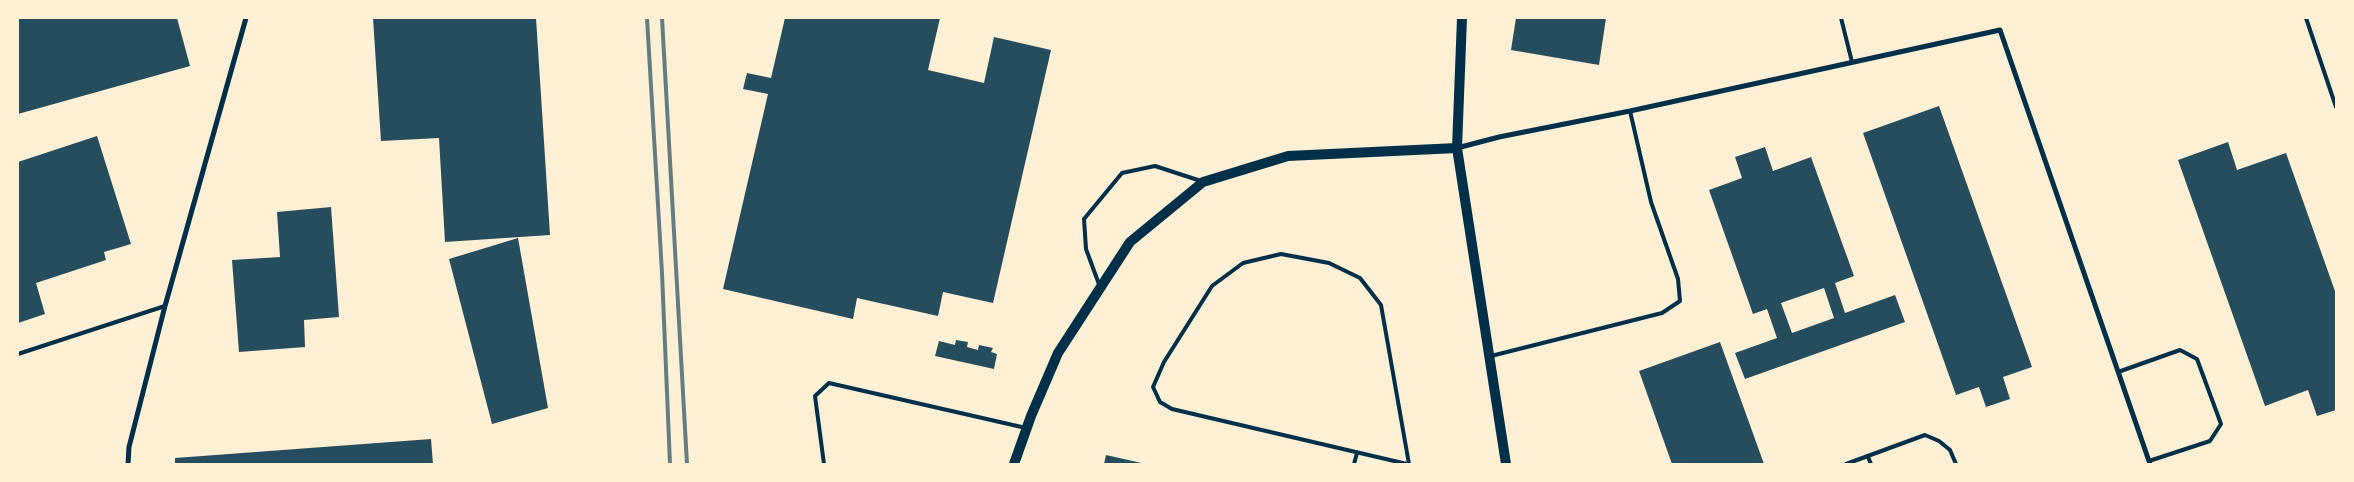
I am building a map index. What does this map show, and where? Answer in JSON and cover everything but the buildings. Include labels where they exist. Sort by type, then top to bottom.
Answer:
[{"type":"main road","points":[[1462,18],[1458,148],[1506,464]]},
{"type":"main road","points":[[1014,464],[1026,428],[1058,354],[1130,242],[1203,182],[1288,156],[1458,148]]},
{"type":"street","points":[[128,464],[129,447],[165,306],[246,18]]},
{"type":"street","points":[[1458,148],[1499,137],[1630,111],[2000,30],[2149,463]]},
{"type":"lane","points":[[1841,18],[1852,62]]},
{"type":"lane","points":[[2306,18],[2336,107]]},
{"type":"lane","points":[[1489,356],[1662,313],[1680,301],[1678,279],[1651,202],[1630,111]]},
{"type":"lane","points":[[1100,287],[1086,249],[1084,219],[1122,172],[1155,166],[1203,182]]},
{"type":"lane","points":[[1281,254],[1329,263],[1360,278],[1381,305],[1408,464],[1172,409],[1160,402],[1153,387],[1164,362],[1212,286],[1243,264],[1281,254]]},
{"type":"lane","points":[[18,354],[165,306]]},
{"type":"lane","points":[[2118,372],[2180,350],[2197,360],[2221,424],[2210,441],[2149,463]]},
{"type":"lane","points":[[824,464],[814,396],[829,383],[1026,428]]},
{"type":"lane","points":[[1846,464],[1925,436],[1939,441],[1950,450],[1956,464]]},
{"type":"lane","points":[[1354,464],[1357,453]]},
{"type":"lane","points":[[1868,456],[1871,464]]},
{"type":"railway","points":[[647,18],[662,273],[670,464]]},
{"type":"railway","points":[[662,18],[687,464]]}]
